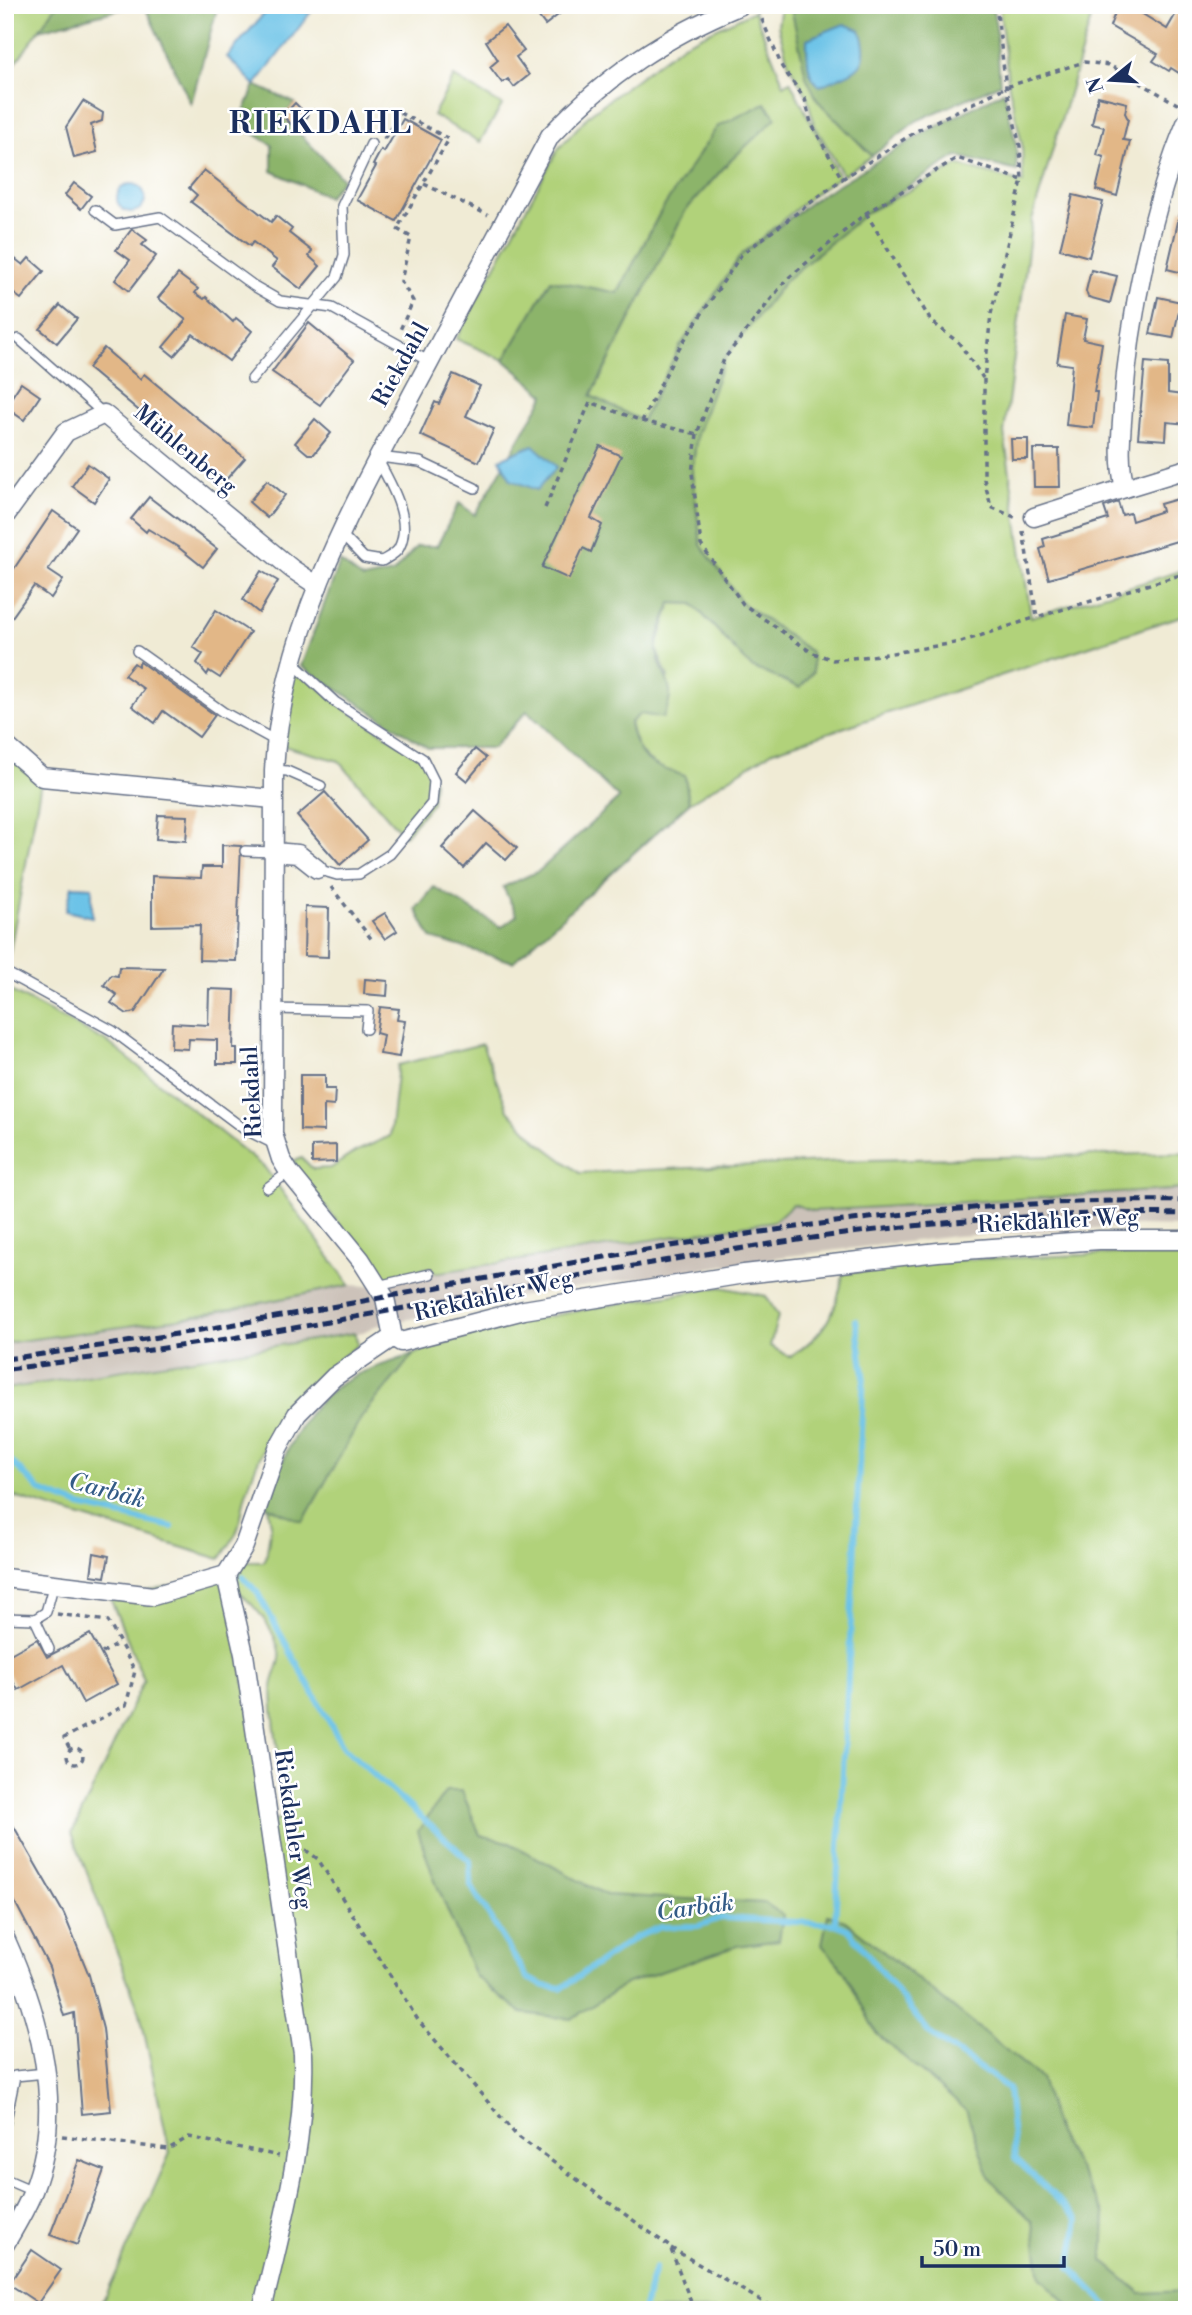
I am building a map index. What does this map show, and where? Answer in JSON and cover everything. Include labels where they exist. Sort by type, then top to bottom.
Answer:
[{"type":"street","name":"Riekdahl","points":[[393,1337],[384,1298],[360,1260],[289,1172],[277,1146],[272,1123],[274,770],[276,741],[291,662],[318,586],[377,457],[550,136],[587,96],[681,32],[741,5]]},
{"type":"street","points":[[1125,488],[1119,467],[1127,349],[1164,185],[1187,121]]},
{"type":"street","name":"Mühlenberg","points":[[8,505],[66,432],[104,414],[292,569],[318,586]]},
{"type":"street","points":[[1034,517],[1187,469]]},
{"type":"street","points":[[5,745],[42,777],[274,799]]},
{"type":"street","points":[[273,852],[298,854],[317,869]]},
{"type":"street","name":"Riekdahler Weg","points":[[262,2310],[298,2160],[305,2100],[303,2054],[244,1654],[226,1575],[244,1546],[270,1469],[297,1414],[334,1377],[393,1337],[401,1342],[524,1310],[744,1274],[938,1252],[1099,1240],[1187,1240]]},
{"type":"street","points":[[5,1578],[153,1596],[226,1575]]},
{"type":"street","points":[[5,1938],[27,1987],[40,2032],[46,2073],[46,2134],[33,2191],[5,2244]]},
{"type":"lane","points":[[252,379],[337,277],[344,255],[342,206],[371,144]]},
{"type":"lane","points":[[95,210],[115,225],[160,218],[254,286],[281,301],[332,307],[430,362]]},
{"type":"lane","points":[[19,339],[104,414]]},
{"type":"lane","points":[[377,457],[420,461],[475,488]]},
{"type":"lane","points":[[342,535],[364,558],[382,561],[398,550],[404,531],[394,490],[377,457]]},
{"type":"lane","points":[[137,651],[223,712],[276,741]]},
{"type":"lane","points":[[291,662],[335,702],[423,759],[434,781],[432,803],[390,854],[359,874],[337,875],[317,869]]},
{"type":"lane","points":[[274,770],[287,771],[321,786]]},
{"type":"lane","points":[[245,851],[273,852]]},
{"type":"lane","points":[[5,972],[114,1031],[244,1129],[277,1146]]},
{"type":"lane","points":[[272,1009],[368,1011],[366,1029]]},
{"type":"lane","points":[[267,1188],[289,1172]]},
{"type":"lane","points":[[377,1286],[430,1274]]},
{"type":"lane","points":[[5,1618],[35,1619],[46,1612],[54,1583]]},
{"type":"lane","points":[[35,1619],[49,1649]]},
{"type":"lane","points":[[5,2125],[16,2076],[46,2073]]},
{"type":"lane","points":[[5,2179],[33,2191]]},
{"type":"path","points":[[756,5],[782,67],[805,99],[811,123],[842,179]]},
{"type":"path","points":[[996,5],[1006,87],[1020,146],[1022,180],[991,314],[984,380],[984,480],[992,507],[1022,520],[1037,617]]},
{"type":"path","points":[[642,421],[679,348],[741,255],[842,179],[920,129],[1006,87],[1084,62],[1109,65],[1187,110]]},
{"type":"path","points":[[371,144],[379,148],[400,113],[449,139],[397,229],[411,237],[401,281],[413,301],[395,341]]},
{"type":"path","points":[[1022,180],[957,158],[866,213],[786,280],[724,359],[697,434],[692,473],[701,545],[743,604],[811,652],[833,660],[961,642],[1187,573]]},
{"type":"path","points":[[424,184],[504,222]]},
{"type":"path","points":[[866,213],[931,321],[959,343],[984,380]]},
{"type":"path","points":[[545,508],[590,402],[642,421],[697,434]]},
{"type":"path","points":[[317,869],[373,941]]},
{"type":"path","points":[[46,1612],[108,1621],[135,1671],[126,1704],[64,1738],[70,1749]]},
{"type":"path","points":[[102,1653],[119,1643]]},
{"type":"path","points":[[70,1749],[80,1749],[83,1759],[79,1763],[69,1762],[66,1758],[70,1749]]},
{"type":"path","points":[[268,1821],[318,1859],[418,2020],[516,2135],[670,2247],[776,2310]]},
{"type":"path","points":[[46,2134],[169,2149],[189,2137],[298,2160]]},
{"type":"path","points":[[670,2247],[694,2310]]},
{"type":"shaded area","points":[[1187,1173],[1187,1227],[1138,1226],[956,1236],[787,1256],[534,1294],[375,1326],[363,1332],[5,1389],[5,1343],[186,1318],[350,1285],[368,1286],[385,1276],[430,1260],[438,1274],[798,1195]]},
{"type":"green space","points":[[5,5],[57,5],[5,78]]},
{"type":"green space","points":[[57,5],[137,5],[39,30]]},
{"type":"green space","points":[[144,5],[218,5],[191,104]]},
{"type":"green space","points":[[781,5],[811,5],[792,13],[818,101],[872,156],[843,175],[814,124],[807,96],[789,65],[778,26]]},
{"type":"green space","points":[[811,5],[992,5],[1000,84],[916,121],[872,156],[818,101],[806,77],[792,12]]},
{"type":"green space","points":[[999,5],[1095,5],[1032,220],[1004,433],[1031,617],[1187,569],[1187,614],[773,751],[689,803],[685,777],[647,760],[637,745],[630,722],[668,677],[656,649],[671,603],[693,604],[751,667],[810,651],[743,604],[701,545],[692,473],[697,434],[724,359],[786,280],[866,213],[958,165],[1023,183],[1022,144],[1009,87]]},
{"type":"green space","points":[[754,11],[784,85],[790,81],[839,177],[819,190],[741,255],[679,348],[642,421],[591,397],[685,211],[727,164],[661,211],[618,293],[551,280],[504,360],[456,339],[558,149],[590,114],[683,44]]},
{"type":"green space","points":[[454,77],[502,105],[480,142],[433,115]]},
{"type":"green space","points":[[255,85],[295,103],[283,116],[343,179],[328,197],[272,171],[272,145],[239,124]]},
{"type":"green space","points":[[1004,91],[1016,144],[1017,171],[957,156],[866,213],[786,280],[724,359],[697,434],[692,473],[701,545],[743,604],[811,652],[813,672],[800,688],[751,667],[693,604],[671,603],[657,646],[659,661],[670,690],[668,706],[663,718],[640,714],[630,723],[637,746],[647,760],[685,776],[689,803],[513,962],[431,938],[416,909],[434,887],[501,927],[517,915],[503,887],[539,871],[619,798],[527,711],[493,748],[428,748],[301,666],[340,562],[363,579],[393,573],[417,546],[437,546],[459,503],[475,515],[545,395],[504,360],[551,280],[618,293],[661,211],[717,127],[765,103],[776,118],[727,164],[685,211],[591,396],[642,421],[679,348],[741,255],[819,196],[922,134]]},
{"type":"green space","points":[[291,662],[335,702],[423,759],[434,781],[432,803],[404,836],[339,761],[276,744]]},
{"type":"green space","points":[[5,745],[42,777],[6,972],[5,972]]},
{"type":"green space","points":[[5,988],[109,1043],[265,1168],[350,1285],[186,1318],[5,1343]]},
{"type":"green space","points":[[482,1044],[508,1110],[537,1141],[580,1173],[869,1160],[1187,1153],[1187,1189],[813,1211],[793,1204],[774,1221],[435,1273],[431,1267],[384,1280],[301,1176],[293,1161],[302,1158],[313,1169],[331,1168],[355,1152],[390,1136],[398,1065]]},
{"type":"green space","points":[[1187,1253],[1187,2310],[95,2310],[107,2294],[170,2153],[140,2013],[72,1833],[144,1680],[110,1598],[226,1575],[269,1821],[289,1817],[273,1704],[272,1684],[280,1661],[278,1647],[264,1620],[236,1590],[236,1578],[246,1562],[263,1562],[266,1558],[271,1525],[268,1506],[353,1381],[414,1354],[492,1327],[721,1287],[766,1296],[778,1316],[770,1346],[790,1357],[812,1340],[827,1322],[837,1300],[843,1274],[926,1261]]},
{"type":"green space","points":[[355,1333],[358,1345],[302,1392],[264,1447],[245,1499],[237,1531],[220,1559],[5,1494],[5,1389]]},
{"type":"green space","points":[[414,1354],[363,1415],[303,1522],[266,1506],[287,1451],[307,1416],[320,1401],[352,1377]]},
{"type":"green space","points":[[446,1791],[462,1791],[480,1835],[508,1842],[606,1895],[765,1903],[783,1915],[779,1940],[737,1946],[628,1983],[571,2019],[522,2013],[475,1976],[433,1876],[418,1831]]},
{"type":"green space","points":[[828,1915],[845,1921],[1041,2078],[1057,2133],[1105,2214],[1103,2261],[1141,2293],[1187,2291],[1187,2310],[1074,2310],[1041,2278],[1033,2222],[990,2179],[966,2110],[876,2033],[844,1971],[822,1944]]},
{"type":"water","points":[[267,10],[311,12],[255,85],[227,57]]},
{"type":"water","points":[[844,24],[860,30],[864,44],[862,62],[850,72],[820,86],[810,71],[807,39]]},
{"type":"water","points":[[131,184],[141,188],[145,198],[141,208],[131,212],[121,208],[117,198],[121,188]]},
{"type":"water","points":[[533,445],[557,467],[537,490],[511,480],[500,459]]},
{"type":"water","points":[[72,886],[92,887],[92,917],[66,911]]},
{"type":"building","points":[[530,5],[571,5],[545,25]]},
{"type":"building","points":[[1118,5],[1143,5],[1141,13],[1167,29],[1181,5],[1187,5],[1187,60],[1179,73],[1171,68],[1169,71],[1153,61],[1158,54],[1110,26]]},
{"type":"building","points":[[505,26],[524,51],[516,57],[529,75],[514,87],[508,79],[502,83],[490,67],[498,60],[486,41]]},
{"type":"building","points":[[1098,96],[1127,103],[1125,113],[1128,119],[1123,140],[1130,141],[1117,196],[1096,190],[1104,157],[1097,155],[1104,127],[1092,124]]},
{"type":"building","points":[[83,101],[103,113],[102,121],[91,125],[97,152],[74,158],[66,127]]},
{"type":"building","points":[[295,103],[308,116],[296,129],[283,116]]},
{"type":"building","points":[[403,119],[441,140],[396,221],[357,200],[376,166],[373,165],[381,150],[384,152]]},
{"type":"building","points":[[204,170],[271,222],[276,216],[292,229],[289,233],[312,251],[309,256],[320,266],[301,289],[272,267],[277,261],[253,242],[250,246],[191,202],[197,195],[189,188]]},
{"type":"building","points":[[74,183],[91,196],[81,209],[65,195]]},
{"type":"building","points":[[1073,195],[1103,202],[1089,257],[1060,249]]},
{"type":"building","points":[[1181,209],[1187,210],[1187,274],[1167,269]]},
{"type":"building","points":[[132,229],[147,240],[142,245],[156,256],[129,291],[115,280],[130,260],[116,250]]},
{"type":"building","points":[[5,251],[23,265],[29,258],[44,271],[21,299],[5,287]]},
{"type":"building","points":[[1091,270],[1117,276],[1110,303],[1088,297],[1086,291]]},
{"type":"building","points":[[178,274],[198,289],[195,293],[204,299],[206,297],[233,322],[236,318],[252,331],[229,361],[193,334],[174,356],[163,347],[186,320],[158,298]]},
{"type":"building","points":[[1158,297],[1181,302],[1173,338],[1150,334]]},
{"type":"building","points":[[60,305],[77,319],[57,343],[40,329]]},
{"type":"building","points":[[1065,315],[1087,319],[1083,339],[1102,343],[1094,392],[1097,392],[1093,428],[1066,425],[1072,365],[1057,363]]},
{"type":"building","points":[[309,323],[354,360],[320,405],[272,372]]},
{"type":"building","points":[[104,348],[140,379],[144,374],[245,458],[224,482],[88,368]]},
{"type":"building","points":[[1145,362],[1168,364],[1168,393],[1183,395],[1182,406],[1187,407],[1187,424],[1167,422],[1166,440],[1138,438]]},
{"type":"building","points":[[453,374],[480,386],[466,416],[494,429],[479,462],[420,435],[435,402],[439,404]]},
{"type":"building","points":[[21,383],[40,396],[24,420],[5,407]]},
{"type":"building","points":[[315,419],[331,433],[314,454],[308,454],[295,443]]},
{"type":"building","points":[[1011,439],[1028,439],[1028,459],[1012,459]]},
{"type":"building","points":[[600,446],[621,456],[591,518],[602,525],[591,552],[583,548],[569,579],[542,567]]},
{"type":"building","points":[[1033,449],[1059,449],[1060,487],[1034,487]]},
{"type":"building","points":[[88,464],[109,479],[94,502],[72,486]]},
{"type":"building","points":[[267,480],[285,495],[267,518],[249,502]]},
{"type":"building","points":[[149,497],[217,549],[203,567],[178,547],[148,529],[146,532],[131,519]]},
{"type":"building","points":[[1181,498],[1187,514],[1187,538],[1049,579],[1040,549],[1045,547],[1043,539],[1108,519],[1104,507],[1118,502],[1122,515],[1130,513],[1132,521],[1162,511],[1160,504]]},
{"type":"building","points":[[53,511],[77,528],[48,570],[63,580],[51,598],[34,586],[5,627],[5,582]]},
{"type":"building","points":[[261,571],[278,581],[259,613],[243,600]]},
{"type":"building","points":[[216,610],[250,632],[220,678],[209,671],[207,675],[197,663],[203,654],[193,647]]},
{"type":"building","points":[[140,662],[215,715],[199,737],[163,711],[155,723],[132,706],[144,689],[124,675],[134,663],[138,666]]},
{"type":"building","points":[[475,749],[486,758],[467,781],[456,772]]},
{"type":"building","points":[[325,792],[368,840],[340,865],[297,816]]},
{"type":"building","points":[[475,811],[517,848],[506,860],[486,843],[464,868],[442,848]]},
{"type":"building","points":[[158,815],[188,816],[186,841],[156,839]]},
{"type":"building","points":[[222,845],[241,846],[236,961],[199,960],[200,925],[152,926],[152,876],[201,878],[202,867],[222,867]]},
{"type":"building","points":[[305,907],[329,908],[328,957],[304,956]]},
{"type":"building","points":[[385,913],[397,931],[385,939],[372,921]]},
{"type":"building","points":[[119,967],[164,968],[135,1012],[127,1014],[111,1003],[117,995],[104,985],[111,975],[118,976]]},
{"type":"building","points":[[365,979],[388,981],[387,996],[364,994]]},
{"type":"building","points":[[209,989],[235,990],[233,1048],[237,1048],[237,1064],[217,1064],[217,1040],[189,1039],[188,1049],[171,1048],[172,1023],[208,1025]]},
{"type":"building","points":[[380,1007],[399,1009],[397,1020],[405,1021],[399,1057],[380,1054],[383,1035],[376,1033]]},
{"type":"building","points":[[300,1075],[325,1075],[325,1089],[335,1089],[334,1106],[324,1105],[324,1131],[300,1130]]},
{"type":"building","points":[[336,1145],[336,1162],[312,1163],[312,1146]]},
{"type":"building","points":[[94,1553],[109,1556],[105,1577],[91,1575]]},
{"type":"building","points":[[90,1634],[117,1684],[83,1703],[63,1665],[18,1690],[5,1668],[5,1657],[37,1639],[47,1657]]},
{"type":"building","points":[[5,1811],[64,1914],[89,1975],[103,2029],[111,2111],[82,2114],[74,2013],[64,2016],[49,1967],[5,1883]]},
{"type":"building","points":[[79,2160],[104,2170],[77,2245],[50,2235]]},
{"type":"building","points":[[32,2250],[61,2270],[38,2303],[9,2284]]},
{"type":"waterway","points":[[835,1924],[864,1374],[856,1320]]},
{"type":"waterway","name":"Carbäk","points":[[5,1455],[41,1491],[80,1506],[172,1527]]},
{"type":"waterway","name":"Carbäk","points":[[243,1577],[257,1592],[344,1748],[470,1861],[471,1886],[527,1978],[545,1986],[562,1988],[636,1937],[661,1927],[698,1926],[721,1918],[835,1924],[848,1929],[929,2033],[1008,2088],[1015,2158],[1078,2219],[1070,2267],[1112,2310]]},
{"type":"waterway","points":[[643,2310],[655,2268]]},
{"type":"railway","points":[[5,1359],[153,1338],[741,1235],[889,1216],[1038,1204],[1187,1201]]},
{"type":"railway","points":[[9,1369],[244,1336],[644,1264],[860,1232],[969,1221],[1078,1215],[1187,1214]]},
{"type":"district","name":"RIEKDAHL","points":[[321,123]]}]
